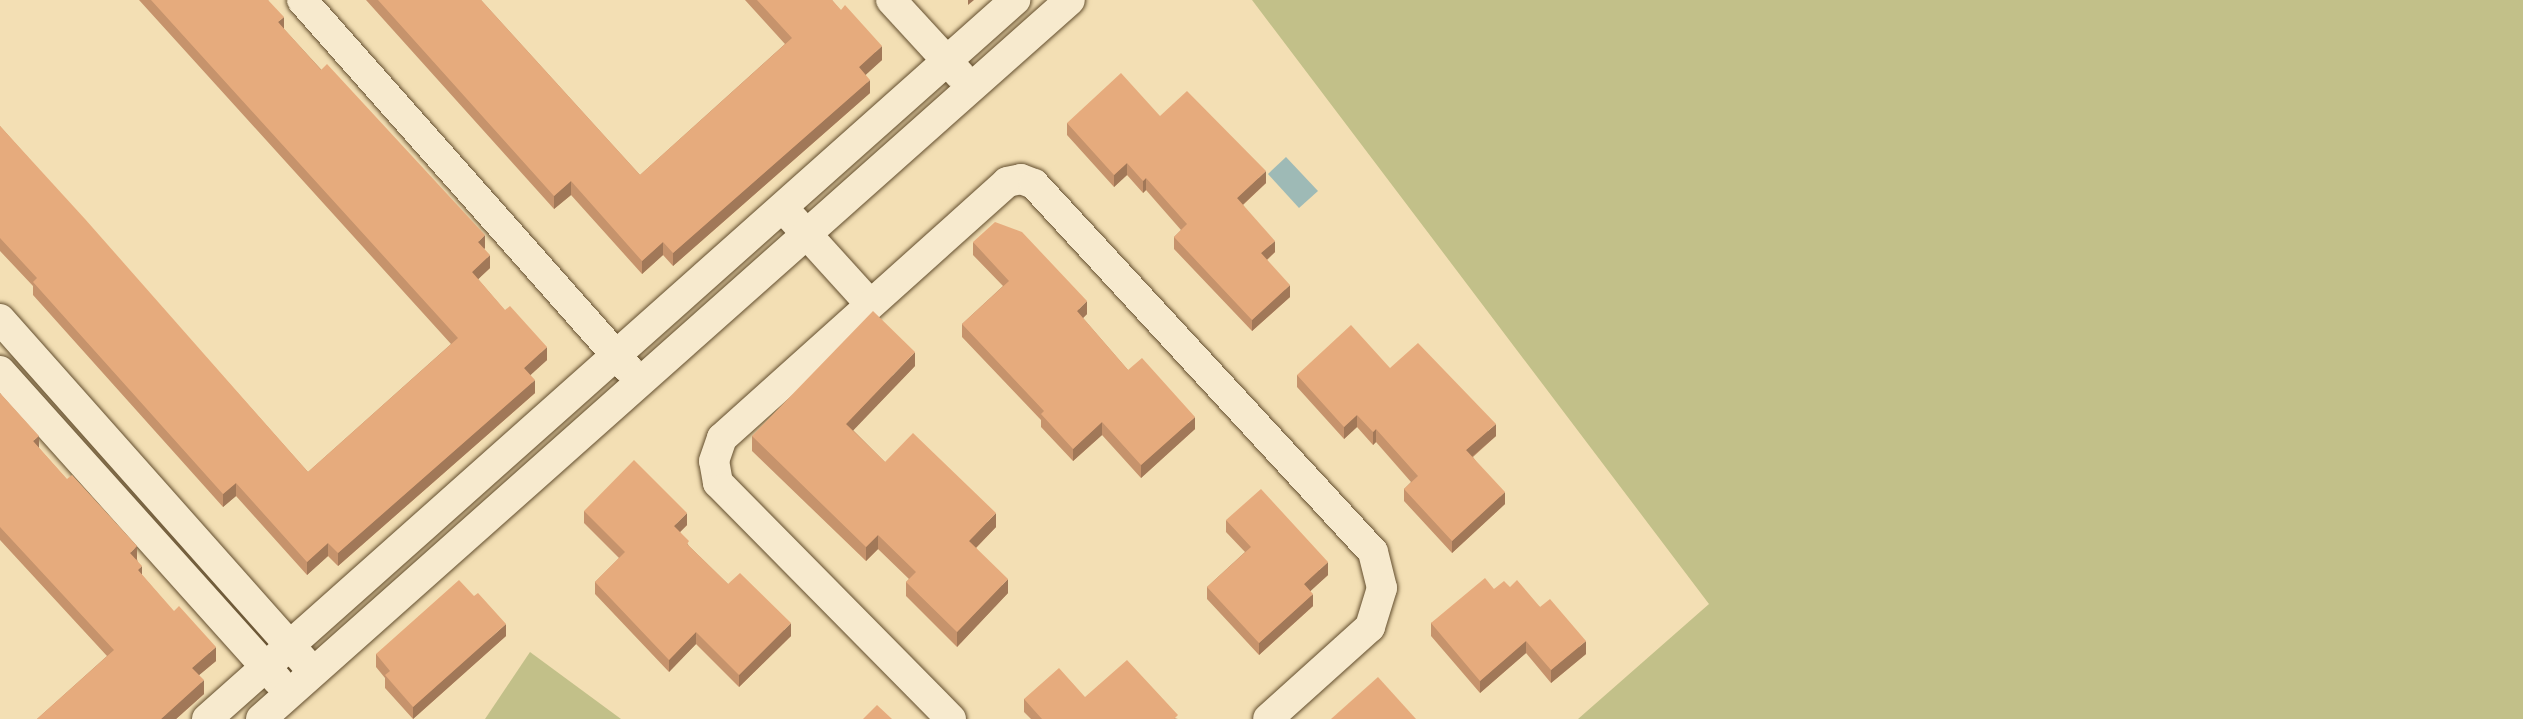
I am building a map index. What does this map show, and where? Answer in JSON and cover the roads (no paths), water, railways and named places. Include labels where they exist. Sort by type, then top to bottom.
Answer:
[{"type":"street","points":[[302,0],[640,382]]},
{"type":"street","points":[[891,0],[971,88]]},
{"type":"street","points":[[207,719],[1015,0]]},
{"type":"street","points":[[261,719],[1070,0]]},
{"type":"street","points":[[951,719],[718,483],[714,461],[722,438],[1007,182],[1021,179],[1034,184],[1373,552],[1382,588],[1370,627],[1268,719]]},
{"type":"street","points":[[782,207],[870,304]]},
{"type":"street","points":[[0,319],[314,672]]},
{"type":"street","points":[[0,371],[267,666],[289,694]]},
{"type":"water","points":[[1286,157],[1318,191],[1299,208],[1268,174]]}]
